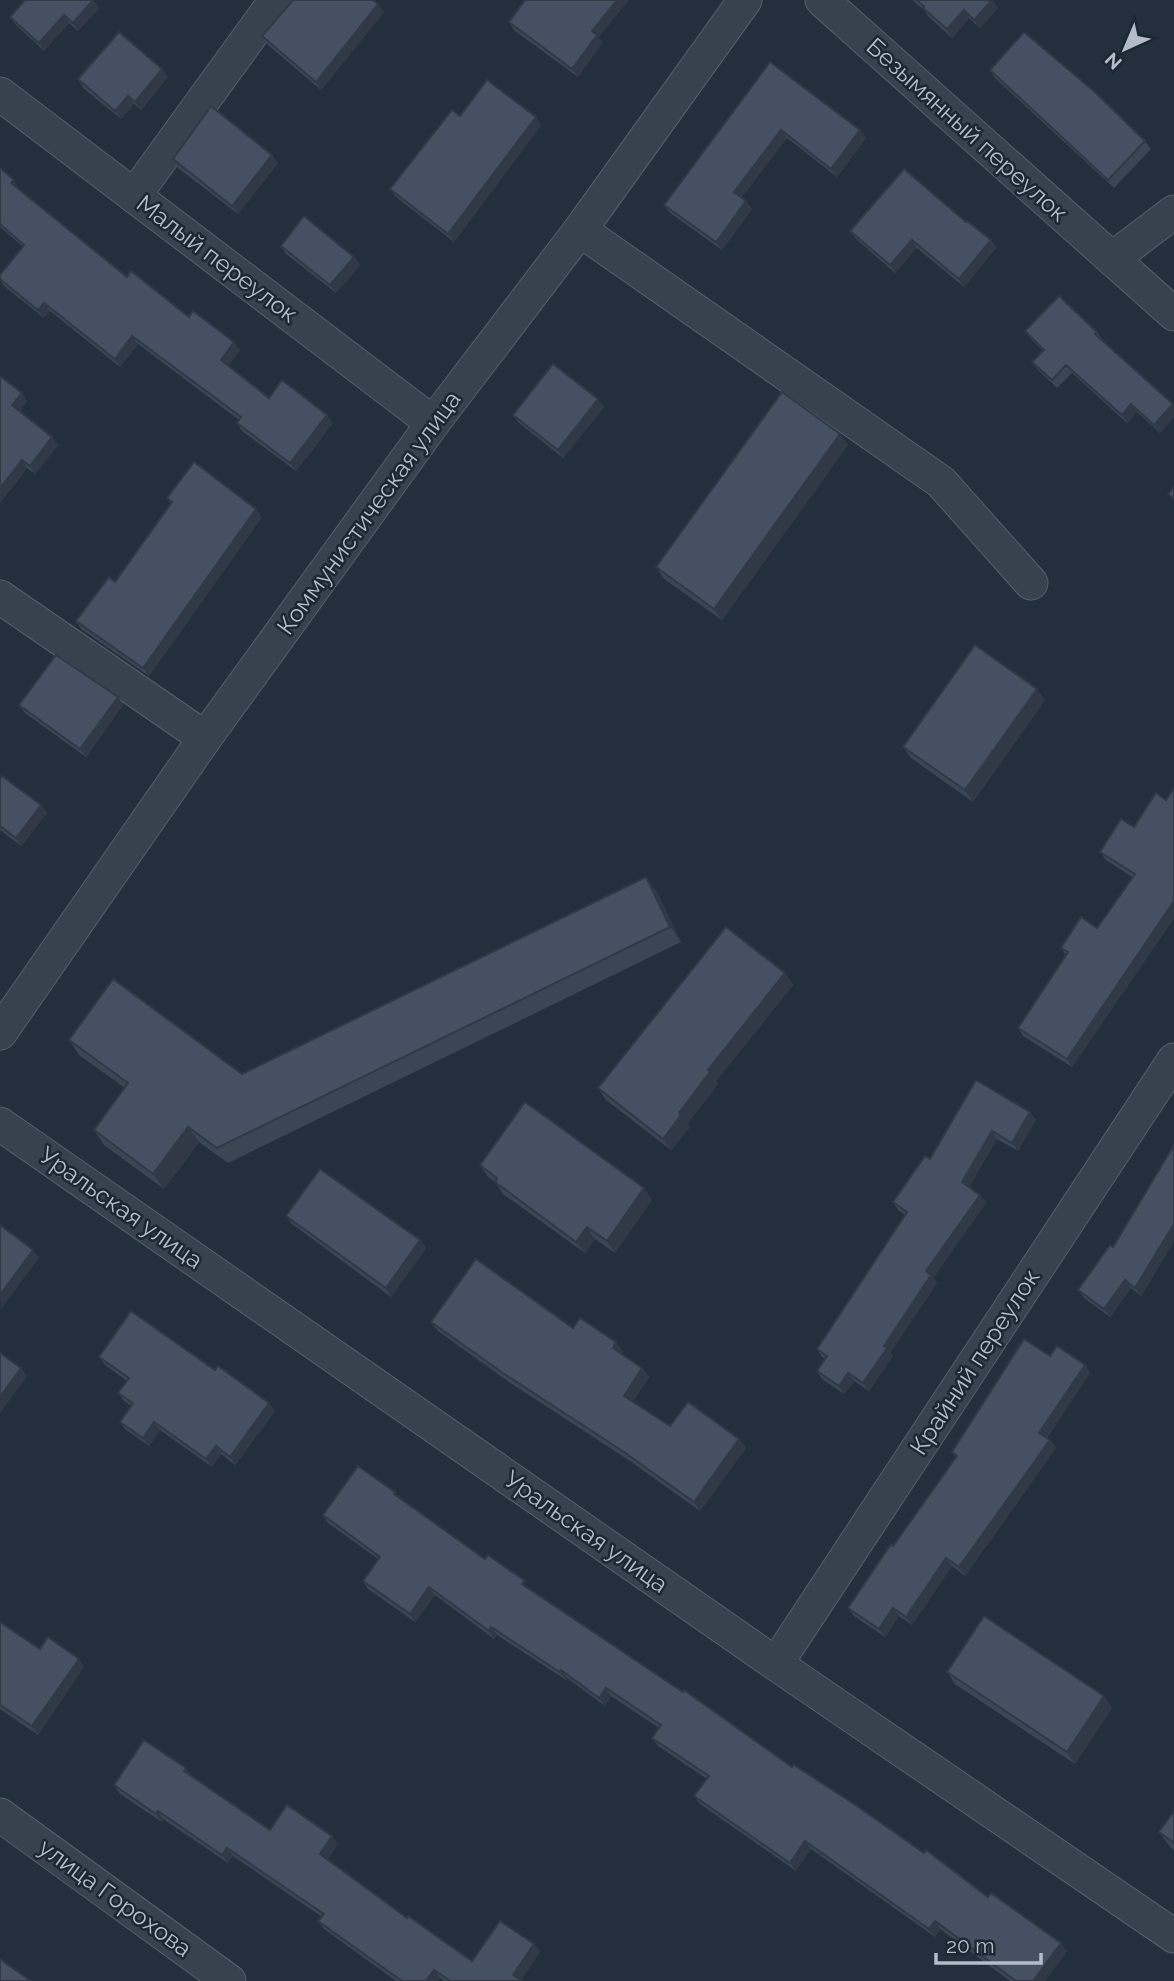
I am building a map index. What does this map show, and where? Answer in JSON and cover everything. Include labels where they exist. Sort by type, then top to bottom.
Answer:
[{"type":"street","points":[[134,196],[276,0]]},
{"type":"street","name":"Коммунистическая улица","points":[[0,1032],[205,738],[433,423],[580,230],[745,0]]},
{"type":"street","name":"Безымянный переулок","points":[[822,0],[1174,314]]},
{"type":"street","name":"Малый переулок","points":[[0,94],[433,423]]},
{"type":"street","points":[[1112,259],[1174,212]]},
{"type":"street","points":[[580,230],[941,482],[1031,583]]},
{"type":"street","points":[[0,597],[205,738]]},
{"type":"street","name":"Крайний переулок","points":[[776,1664],[1174,1060]]},
{"type":"street","name":"Уральская улица","points":[[0,1124],[776,1664],[1174,1936]]},
{"type":"street","name":"улица Горохова","points":[[0,1815],[229,1981]]},
{"type":"building","points":[[25,0],[93,0],[73,23],[64,15],[39,43],[10,17]]},
{"type":"building","points":[[293,0],[373,0],[378,4],[316,82],[262,36]]},
{"type":"building","points":[[525,0],[617,0],[592,31],[597,35],[572,69],[509,22]]},
{"type":"building","points":[[916,0],[992,0],[974,20],[964,10],[947,29]]},
{"type":"building","points":[[119,32],[162,69],[135,102],[128,96],[115,111],[78,79]]},
{"type":"building","points":[[1024,32],[1096,93],[1145,141],[1108,180],[990,70]]},
{"type":"building","points":[[770,62],[860,130],[831,169],[781,130],[734,192],[746,201],[716,242],[664,205]]},
{"type":"building","points":[[487,80],[536,117],[448,234],[390,189],[452,110],[460,116]]},
{"type":"building","points":[[211,106],[272,155],[232,206],[173,159]]},
{"type":"building","points":[[0,168],[14,180],[11,183],[127,277],[131,271],[189,317],[193,311],[234,342],[221,360],[269,398],[282,380],[327,415],[290,463],[237,423],[241,417],[132,336],[115,359],[44,303],[38,310],[0,279],[0,275],[24,245],[0,224]]},
{"type":"building","points":[[904,169],[991,240],[959,279],[912,240],[890,265],[850,231]]},
{"type":"building","points":[[304,216],[354,257],[330,285],[281,246]]},
{"type":"building","points":[[1059,296],[1097,332],[1095,334],[1173,404],[1154,425],[1131,404],[1122,415],[1066,365],[1052,380],[1032,362],[1044,350],[1025,331]]},
{"type":"building","points":[[553,364],[598,399],[558,450],[513,415]]},
{"type":"building","points":[[0,376],[22,393],[12,405],[52,437],[30,466],[22,460],[0,488]]},
{"type":"building","points":[[782,392],[840,434],[714,609],[656,567]]},
{"type":"building","points":[[194,462],[256,509],[143,668],[76,621],[109,577],[115,582],[172,502],[167,498]]},
{"type":"building","points":[[1174,487],[1174,499],[1168,494]]},
{"type":"building","points":[[975,645],[1037,689],[965,790],[903,747]]},
{"type":"building","points":[[56,655],[118,697],[80,749],[19,705]]},
{"type":"building","points":[[2,776],[41,805],[16,838],[0,826]]},
{"type":"building","points":[[1174,788],[1174,901],[1067,1059],[1018,1028],[1068,952],[1061,948],[1081,917],[1097,928],[1135,874],[1100,852],[1121,819],[1134,827],[1156,793],[1166,800]]},
{"type":"building","points":[[646,877],[670,927],[217,1148],[188,1127],[153,1174],[94,1130],[128,1083],[69,1040],[113,979],[242,1074]]},
{"type":"building","points":[[726,927],[785,973],[708,1070],[710,1072],[663,1139],[598,1088]]},
{"type":"building","points":[[976,1080],[1030,1112],[1012,1143],[992,1131],[962,1182],[980,1195],[926,1271],[931,1275],[863,1383],[848,1373],[839,1386],[817,1371],[827,1356],[817,1349],[907,1212],[893,1202],[925,1156],[930,1159]]},
{"type":"building","points":[[525,1102],[644,1188],[607,1241],[587,1227],[576,1242],[495,1182],[497,1178],[480,1165]]},
{"type":"building","points":[[1174,1145],[1174,1224],[1135,1288],[1125,1280],[1104,1309],[1078,1290],[1110,1245],[1113,1247]]},
{"type":"building","points":[[320,1169],[420,1240],[386,1288],[286,1216]]},
{"type":"building","points":[[0,1225],[33,1250],[0,1295]]},
{"type":"building","points":[[476,1259],[573,1328],[580,1318],[616,1342],[613,1348],[642,1368],[624,1396],[670,1426],[688,1402],[739,1439],[694,1502],[431,1322]]},
{"type":"building","points":[[131,1311],[215,1370],[218,1366],[269,1403],[230,1457],[216,1446],[206,1459],[154,1422],[143,1438],[120,1422],[133,1403],[118,1393],[129,1378],[99,1357]]},
{"type":"building","points":[[1024,1339],[1050,1356],[1057,1346],[1085,1365],[1039,1433],[1050,1440],[959,1567],[946,1558],[906,1617],[893,1608],[879,1629],[848,1608],[891,1544],[893,1546],[957,1456],[952,1452]]},
{"type":"building","points":[[0,1353],[21,1368],[0,1397]]},
{"type":"building","points":[[358,1466],[485,1559],[488,1555],[525,1581],[522,1584],[683,1692],[684,1690],[792,1767],[794,1765],[857,1806],[924,1853],[926,1850],[988,1897],[991,1893],[1061,1943],[1033,1981],[1016,1981],[935,1921],[929,1929],[805,1841],[790,1863],[694,1796],[709,1776],[652,1738],[661,1725],[606,1688],[599,1698],[561,1670],[560,1672],[491,1627],[489,1631],[429,1587],[410,1614],[363,1581],[380,1557],[323,1515]]},
{"type":"building","points":[[984,1616],[1104,1696],[1067,1752],[947,1672]]},
{"type":"building","points":[[0,1622],[40,1649],[48,1637],[79,1659],[32,1726],[0,1705]]},
{"type":"building","points":[[144,1740],[270,1830],[287,1805],[332,1836],[320,1854],[407,1918],[408,1916],[472,1961],[500,1921],[534,1944],[513,1975],[522,1981],[450,1981],[434,1970],[426,1981],[402,1981],[318,1921],[324,1914],[227,1848],[222,1855],[158,1811],[156,1814],[114,1785]]},
{"type":"building","points":[[1174,1811],[1174,1843],[1159,1832]]},
{"type":"building","points":[[0,1959],[31,1981],[0,1981]]}]
